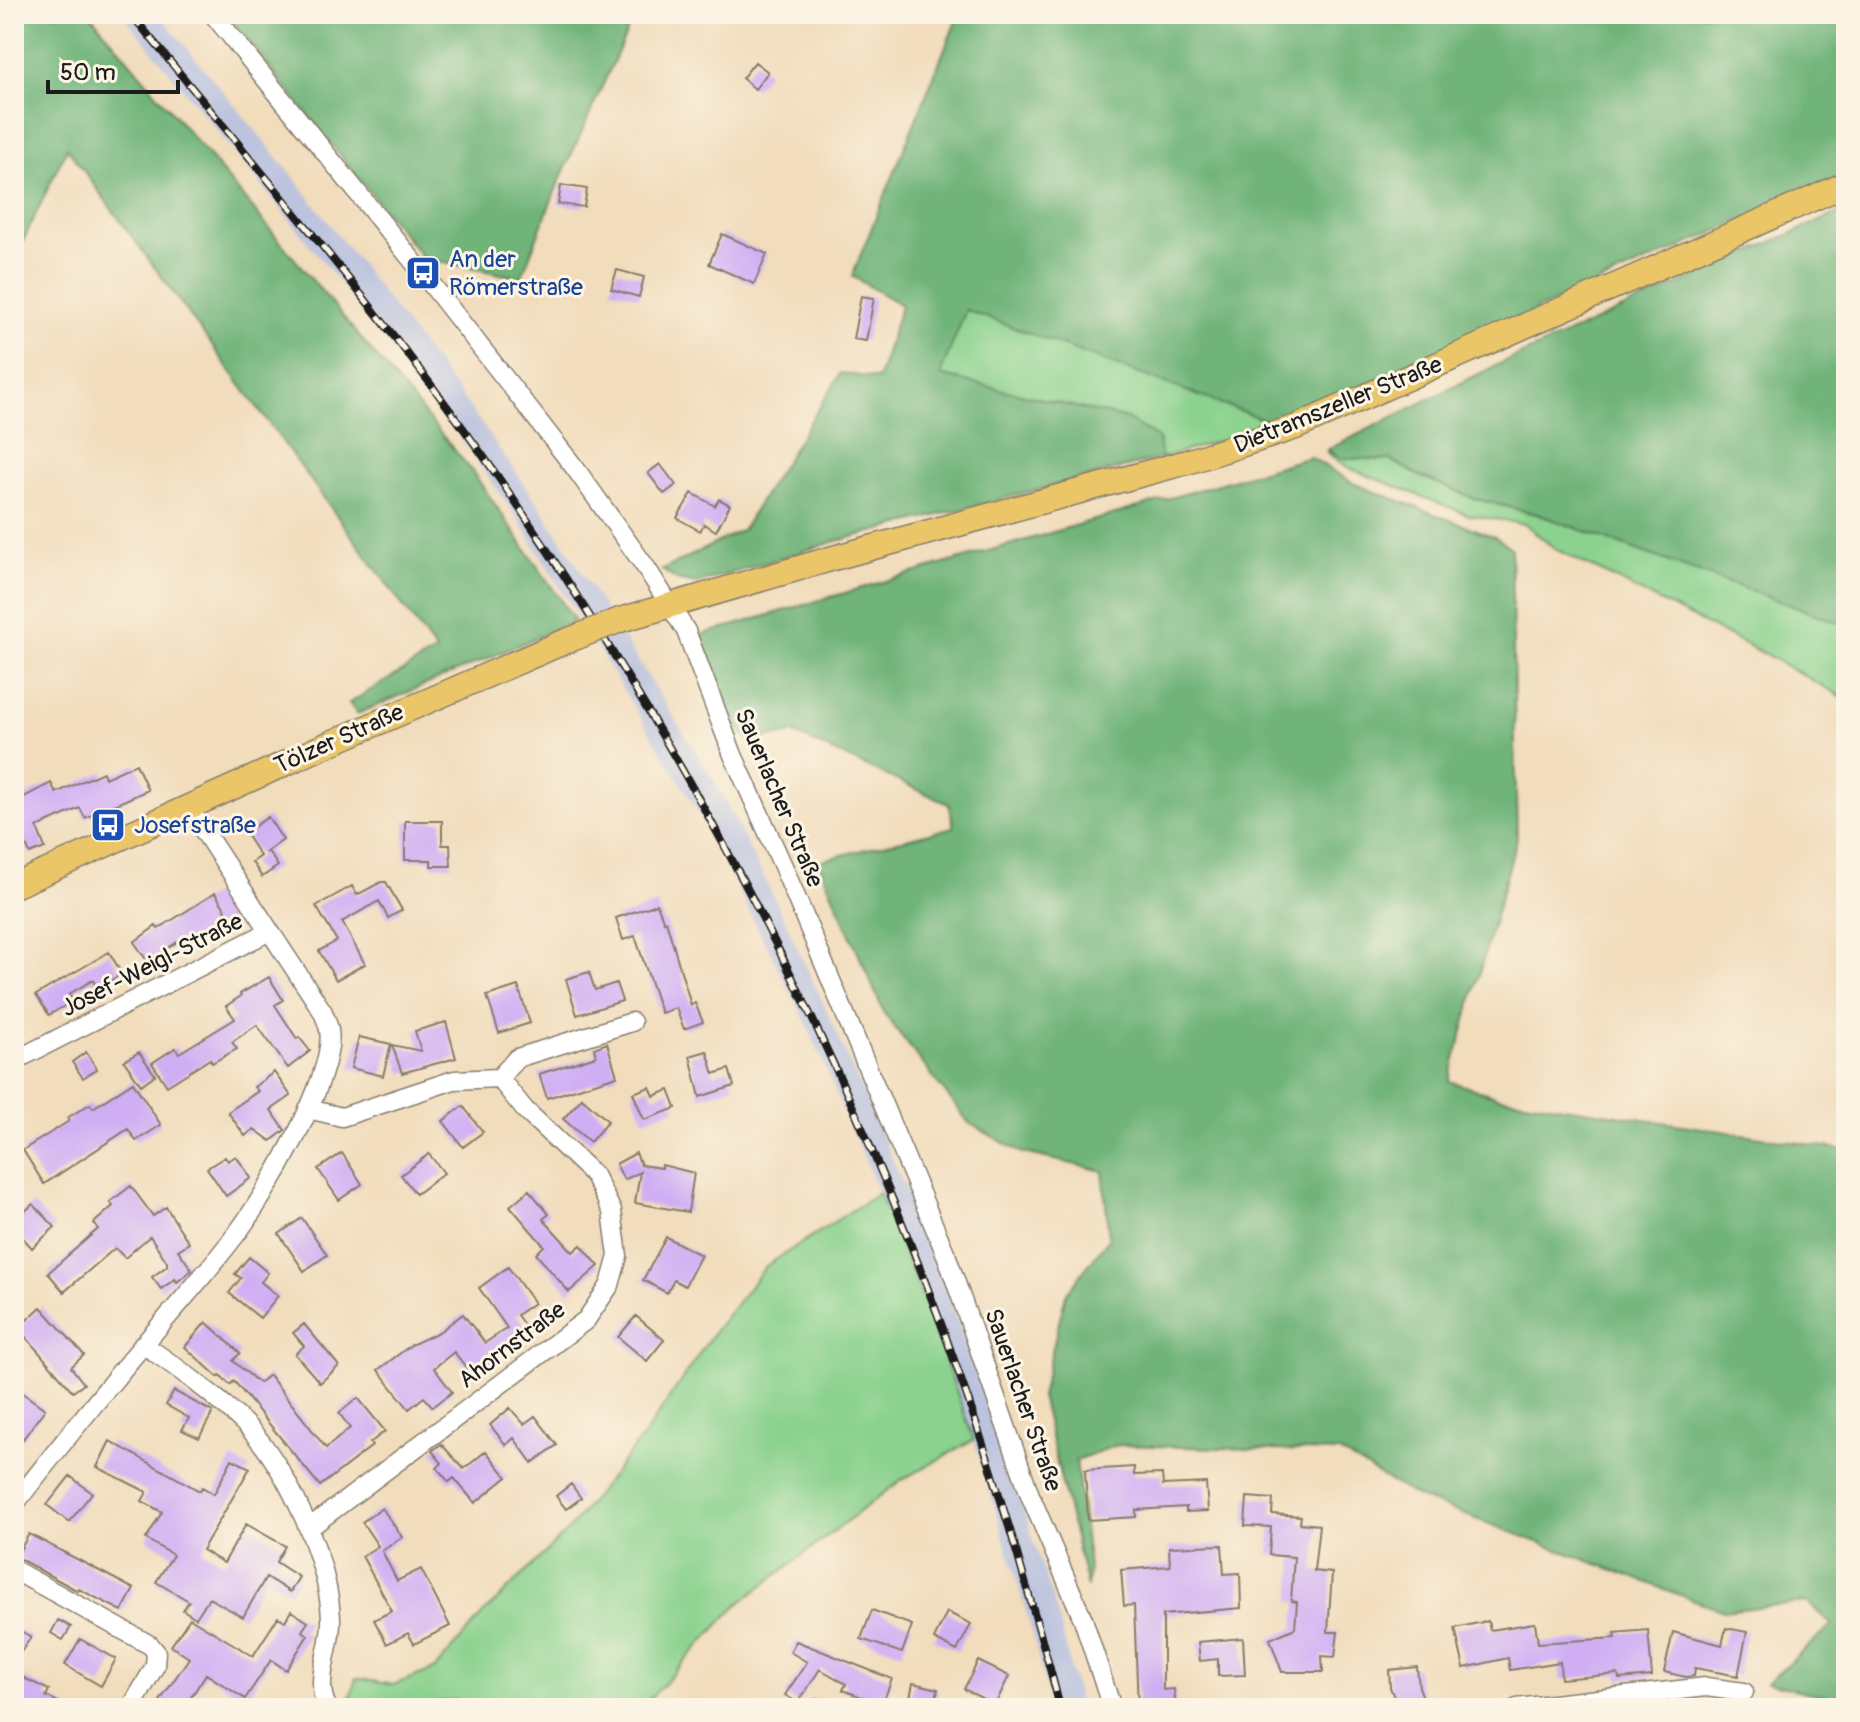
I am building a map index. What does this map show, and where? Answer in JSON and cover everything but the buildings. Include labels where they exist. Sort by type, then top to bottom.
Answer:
[{"type":"main road","name":"Dietramszeller Straße","points":[[669,604],[1187,462],[1296,427],[1846,184]]},
{"type":"main road","name":"Tölzer Straße","points":[[14,886],[559,644],[669,604]]},
{"type":"street","name":"Sauerlacher Straße","points":[[213,14],[425,276],[575,468],[647,569],[686,631],[733,755],[783,866],[947,1257],[1030,1495],[1083,1619],[1112,1708]]},
{"type":"street","points":[[14,1505],[143,1344],[236,1235],[276,1172],[321,1079],[330,1031],[323,1012],[188,807]]},
{"type":"street","name":"Josef-Weigl-Straße","points":[[14,1061],[268,932]]},
{"type":"street","points":[[308,1109],[342,1117],[454,1080],[499,1078],[517,1058],[632,1022]]},
{"type":"street","name":"Ahornstraße","points":[[309,1528],[586,1320],[610,1285],[618,1256],[617,1235],[612,1211],[603,1191],[594,1175],[525,1110],[499,1078]]},
{"type":"street","points":[[143,1344],[206,1389],[247,1426],[270,1454],[309,1528],[330,1602],[332,1628],[321,1687],[328,1708]]},
{"type":"street","points":[[14,1570],[150,1645],[156,1652],[155,1666],[131,1708]]},
{"type":"street","points":[[1517,1708],[1706,1687],[1744,1692]]},
{"type":"street","points":[[436,1708],[456,1708]]},
{"type":"shaded area","points":[[122,14],[159,14],[293,176],[468,405],[539,505],[718,787],[826,1009],[931,1246],[1058,1615],[1080,1708],[1051,1708],[1030,1624],[974,1440],[916,1280],[806,1022],[693,803],[518,519],[445,416]]},
{"type":"green space","points":[[14,14],[90,14],[472,471],[575,621],[357,714],[349,703],[436,651],[67,148],[14,260]]},
{"type":"green space","points":[[227,14],[635,14],[558,184],[521,278],[423,258]]},
{"type":"green space","points":[[959,14],[1846,14],[1846,175],[1276,424],[966,310],[940,375],[1127,419],[1158,438],[1162,458],[833,542],[696,584],[677,580],[662,570],[742,530],[841,373],[878,379],[901,305],[852,276]]},
{"type":"green space","points":[[1846,209],[1846,625],[1537,514],[1476,499],[1390,460],[1340,458],[1327,450],[1493,367]]},
{"type":"green space","points":[[966,309],[1276,424],[1162,458],[939,375]]},
{"type":"green space","points":[[1327,450],[1340,458],[1390,460],[1476,499],[1537,514],[1846,625],[1846,699],[1763,653],[1555,549],[1525,524],[1469,515],[1349,468]]},
{"type":"green space","points":[[1310,457],[1355,484],[1495,537],[1511,548],[1517,838],[1449,1081],[1498,1097],[1846,1150],[1846,1701],[1767,1683],[1832,1625],[1807,1602],[1723,1611],[1420,1498],[1339,1452],[1117,1445],[1076,1460],[1089,1568],[1087,1588],[1041,1396],[1066,1294],[1109,1238],[1103,1171],[1020,1152],[969,1123],[885,1015],[818,861],[954,827],[949,804],[793,733],[751,741],[737,727],[701,635]]},
{"type":"green space","points":[[879,1193],[916,1280],[974,1440],[901,1480],[737,1605],[648,1701],[632,1708],[474,1708],[453,1700],[409,1708],[347,1708],[356,1678],[393,1685],[435,1669],[482,1615],[569,1529],[645,1434],[716,1329],[766,1266]]},
{"type":"railway","points":[[131,14],[334,260],[479,450],[603,637],[677,761],[747,888],[812,1017],[926,1283],[975,1419],[1060,1708]]},
{"type":"place","name":"An der Römerstraße","points":[[423,273]]},
{"type":"place","name":"Josefstraße","points":[[108,825]]}]
